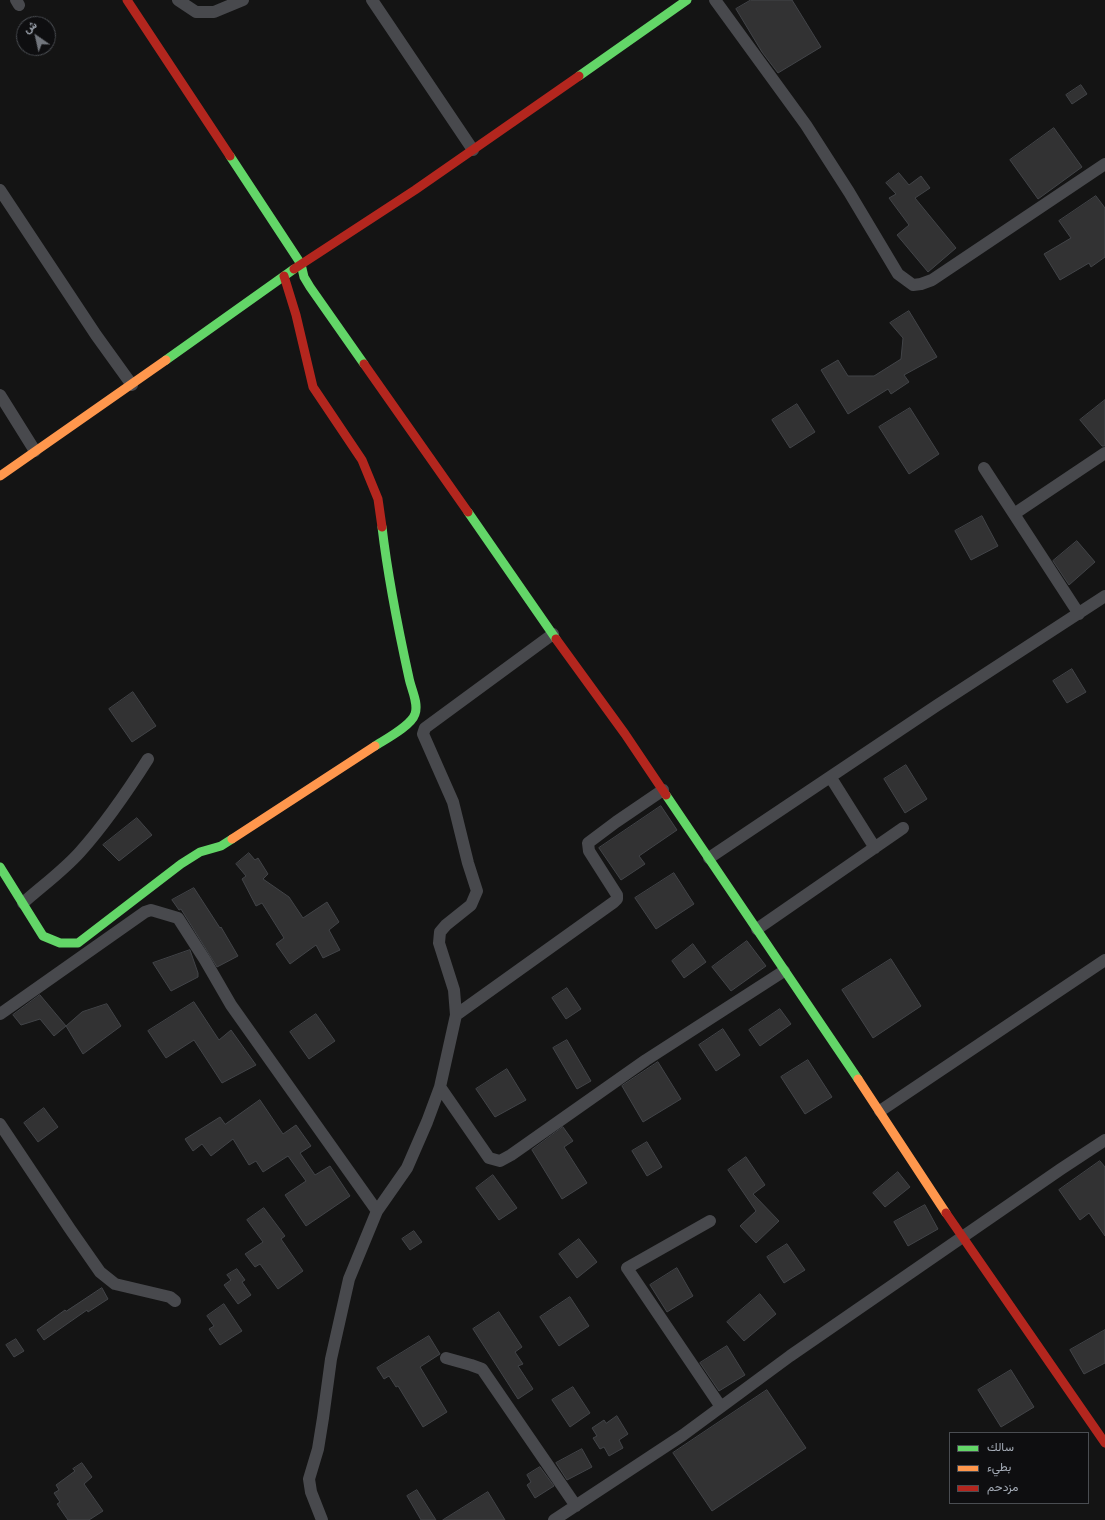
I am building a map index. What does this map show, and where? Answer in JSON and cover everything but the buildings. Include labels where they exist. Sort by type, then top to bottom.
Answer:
[{"type":"street","points":[[127,0],[301,264],[304,277],[310,287],[528,600],[625,734],[880,1111],[962,1238],[1105,1443]]},
{"type":"street","points":[[178,0],[196,12],[214,12],[243,0]]},
{"type":"street","points":[[372,0],[472,150]]},
{"type":"street","points":[[0,476],[132,385],[301,264],[415,190],[687,0]]},
{"type":"street","points":[[715,0],[806,125],[849,192],[898,274],[913,285],[932,280],[1105,164]]},
{"type":"street","points":[[0,190],[96,335],[132,385]]},
{"type":"street","points":[[0,867],[43,936],[53,942],[63,945],[78,943],[181,864],[200,852],[221,846],[396,732],[410,722],[414,717],[416,712],[416,704],[409,680],[388,574],[378,499],[362,460],[313,387],[296,315],[284,276]]},
{"type":"street","points":[[0,395],[35,451]]},
{"type":"street","points":[[1014,514],[1105,453]]},
{"type":"street","points":[[984,468],[1079,614]]},
{"type":"street","points":[[709,858],[831,778],[936,706],[1105,596]]},
{"type":"street","points":[[322,1520],[312,1492],[310,1479],[319,1441],[332,1359],[350,1280],[377,1211],[406,1168],[427,1122],[440,1087],[456,1015],[454,990],[439,943],[440,932],[471,904],[477,891],[468,863],[453,802],[423,734],[425,728],[552,634]]},
{"type":"street","points":[[23,903],[62,870],[80,852],[120,802],[148,759]]},
{"type":"street","points":[[831,778],[875,848]]},
{"type":"street","points":[[456,1015],[617,899],[617,895],[589,851],[588,843],[662,790]]},
{"type":"street","points":[[757,929],[903,828]]},
{"type":"street","points":[[0,1014],[145,912],[151,910],[178,918],[205,960],[231,1005],[377,1211]]},
{"type":"street","points":[[880,1111],[1105,960]]},
{"type":"street","points":[[440,1087],[489,1158],[500,1161],[511,1155],[646,1060],[784,971]]},
{"type":"street","points":[[0,1124],[100,1272],[115,1284],[170,1297],[175,1301]]},
{"type":"street","points":[[554,1520],[683,1435],[790,1356],[1105,1140]]},
{"type":"street","points":[[710,1221],[627,1268],[720,1407]]},
{"type":"street","points":[[446,1358],[471,1364],[482,1369],[576,1506]]},
{"type":"traffic: fast","points":[[579,76],[687,0]]},
{"type":"traffic: fast","points":[[230,156],[301,264],[304,277],[310,287],[364,364]]},
{"type":"traffic: fast","points":[[166,360],[294,269]]},
{"type":"traffic: fast","points":[[468,512],[556,639]]},
{"type":"traffic: fast","points":[[375,746],[398,732],[409,723],[413,719],[416,710],[394,603],[382,527]]},
{"type":"traffic: fast","points":[[666,795],[858,1079]]},
{"type":"traffic: fast","points":[[0,867],[43,936],[60,943],[78,943],[181,864],[200,852],[221,846],[232,839]]},
{"type":"traffic: slow","points":[[0,476],[166,360]]},
{"type":"traffic: slow","points":[[232,839],[375,746]]},
{"type":"traffic: slow","points":[[858,1079],[946,1213]]},
{"type":"traffic: jam","points":[[127,0],[230,156]]},
{"type":"traffic: jam","points":[[294,269],[415,190],[579,76]]},
{"type":"traffic: jam","points":[[284,276],[296,315],[313,387],[362,460],[378,499],[382,527]]},
{"type":"traffic: jam","points":[[364,364],[468,512]]},
{"type":"traffic: jam","points":[[556,639],[625,734],[666,795]]},
{"type":"traffic: jam","points":[[946,1213],[1105,1443]]}]
